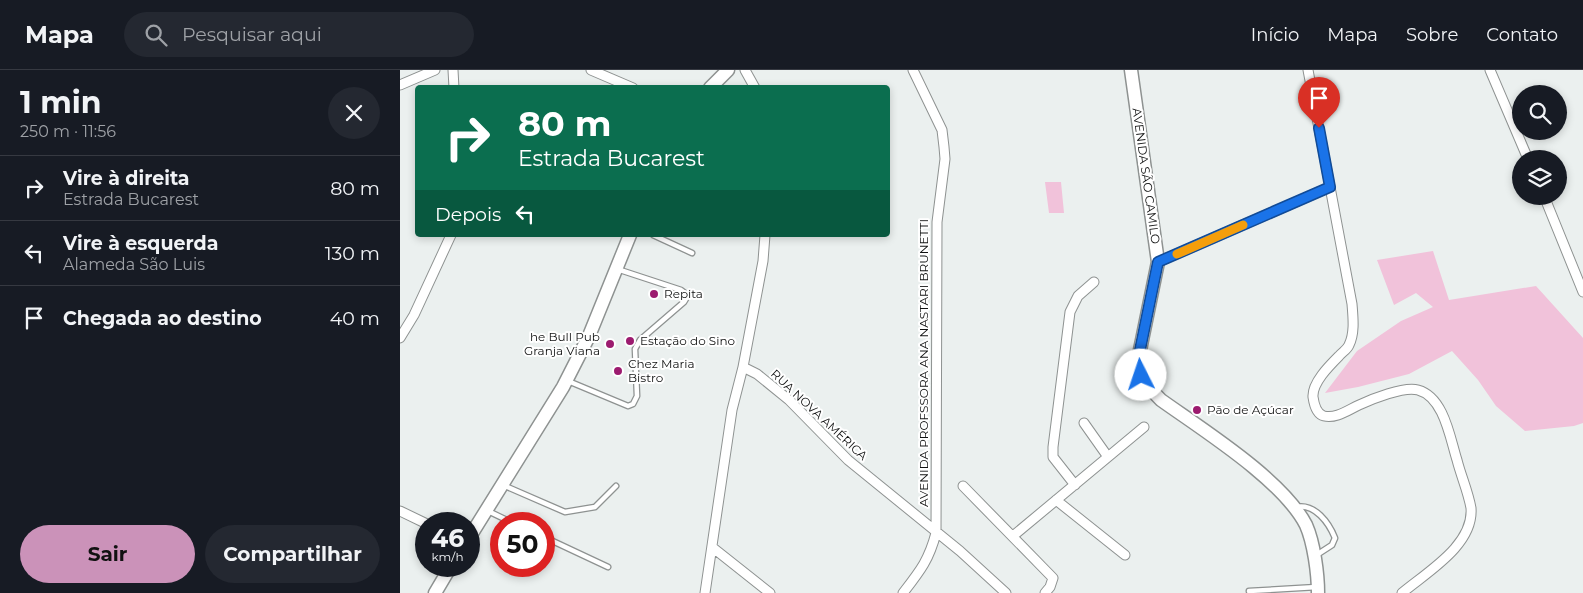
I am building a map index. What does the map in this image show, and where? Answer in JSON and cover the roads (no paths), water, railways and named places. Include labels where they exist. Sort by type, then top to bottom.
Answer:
[{"type":"main road","points":[[713,85],[728,70]]},
{"type":"main road","name":"AVENIDA SÃO CAMILO","points":[[1131,70],[1158,262],[1138,362],[1141,375],[1150,389],[1161,400],[1252,467],[1278,490],[1293,507],[1306,526],[1312,541],[1318,590]]},
{"type":"main road","points":[[480,520],[567,380],[589,336],[629,237]]},
{"type":"main road","points":[[435,593],[444,577]]},
{"type":"street","points":[[400,85],[435,70]]},
{"type":"street","points":[[453,70],[454,85]]},
{"type":"street","points":[[591,70],[627,85]]},
{"type":"street","points":[[745,70],[753,85]]},
{"type":"street","name":"AVENIDA PROFSSORA ANA NASTARI BRUNETTI","points":[[903,593],[923,567],[931,552],[936,533],[937,222],[945,159],[942,130],[913,70]]},
{"type":"street","points":[[1308,70],[1352,304],[1353,329],[1348,348],[1325,372],[1314,389],[1313,396],[1316,410],[1323,416],[1339,415],[1361,404],[1396,392],[1412,389],[1422,392],[1436,403],[1445,419],[1472,508],[1472,520],[1464,538],[1440,562],[1402,593]]},
{"type":"street","points":[[1490,70],[1524,150]]},
{"type":"street","points":[[1158,262],[1330,187]]},
{"type":"street","points":[[1548,205],[1583,292]]},
{"type":"street","points":[[400,338],[414,315],[450,237]]},
{"type":"street","points":[[706,593],[732,410],[743,367],[763,261],[764,237]]},
{"type":"street","points":[[1075,485],[1053,457],[1053,447],[1070,312],[1078,296],[1094,282]]},
{"type":"street","name":"RUA NOVA AMÉRICA","points":[[743,367],[757,374],[789,400],[848,460],[960,551],[1006,593]]},
{"type":"street","points":[[1084,423],[1108,457]]},
{"type":"street","points":[[1013,536],[1144,427]]},
{"type":"street","points":[[963,486],[1053,578],[1050,587],[1045,593]]},
{"type":"street","points":[[1056,500],[1125,555]]},
{"type":"street","points":[[400,511],[415,518]]},
{"type":"street","points":[[712,547],[770,593]]},
{"type":"lane","points":[[657,237],[692,253]]},
{"type":"lane","points":[[567,380],[628,406],[633,404],[636,396],[634,358],[640,340],[684,302],[686,297],[685,293],[681,290],[616,268]]},
{"type":"lane","points":[[502,485],[564,512],[594,507],[616,486]]},
{"type":"lane","points":[[1293,507],[1301,506],[1317,512],[1330,525],[1335,538],[1332,545],[1314,556]]},
{"type":"lane","points":[[486,510],[490,512]]},
{"type":"lane","points":[[555,542],[608,567]]},
{"type":"lane","points":[[1250,591],[1318,590]]},
{"type":"place","name":"Repita","points":[[654,294]]},
{"type":"place","name":"Estação do Sino","points":[[630,341]]},
{"type":"place","name":"he Bull Pub Granja Viana","points":[[610,344]]},
{"type":"place","name":"Chez Maria Bistro","points":[[618,371]]},
{"type":"place","name":"Pão de Açúcar","points":[[1197,410]]}]
